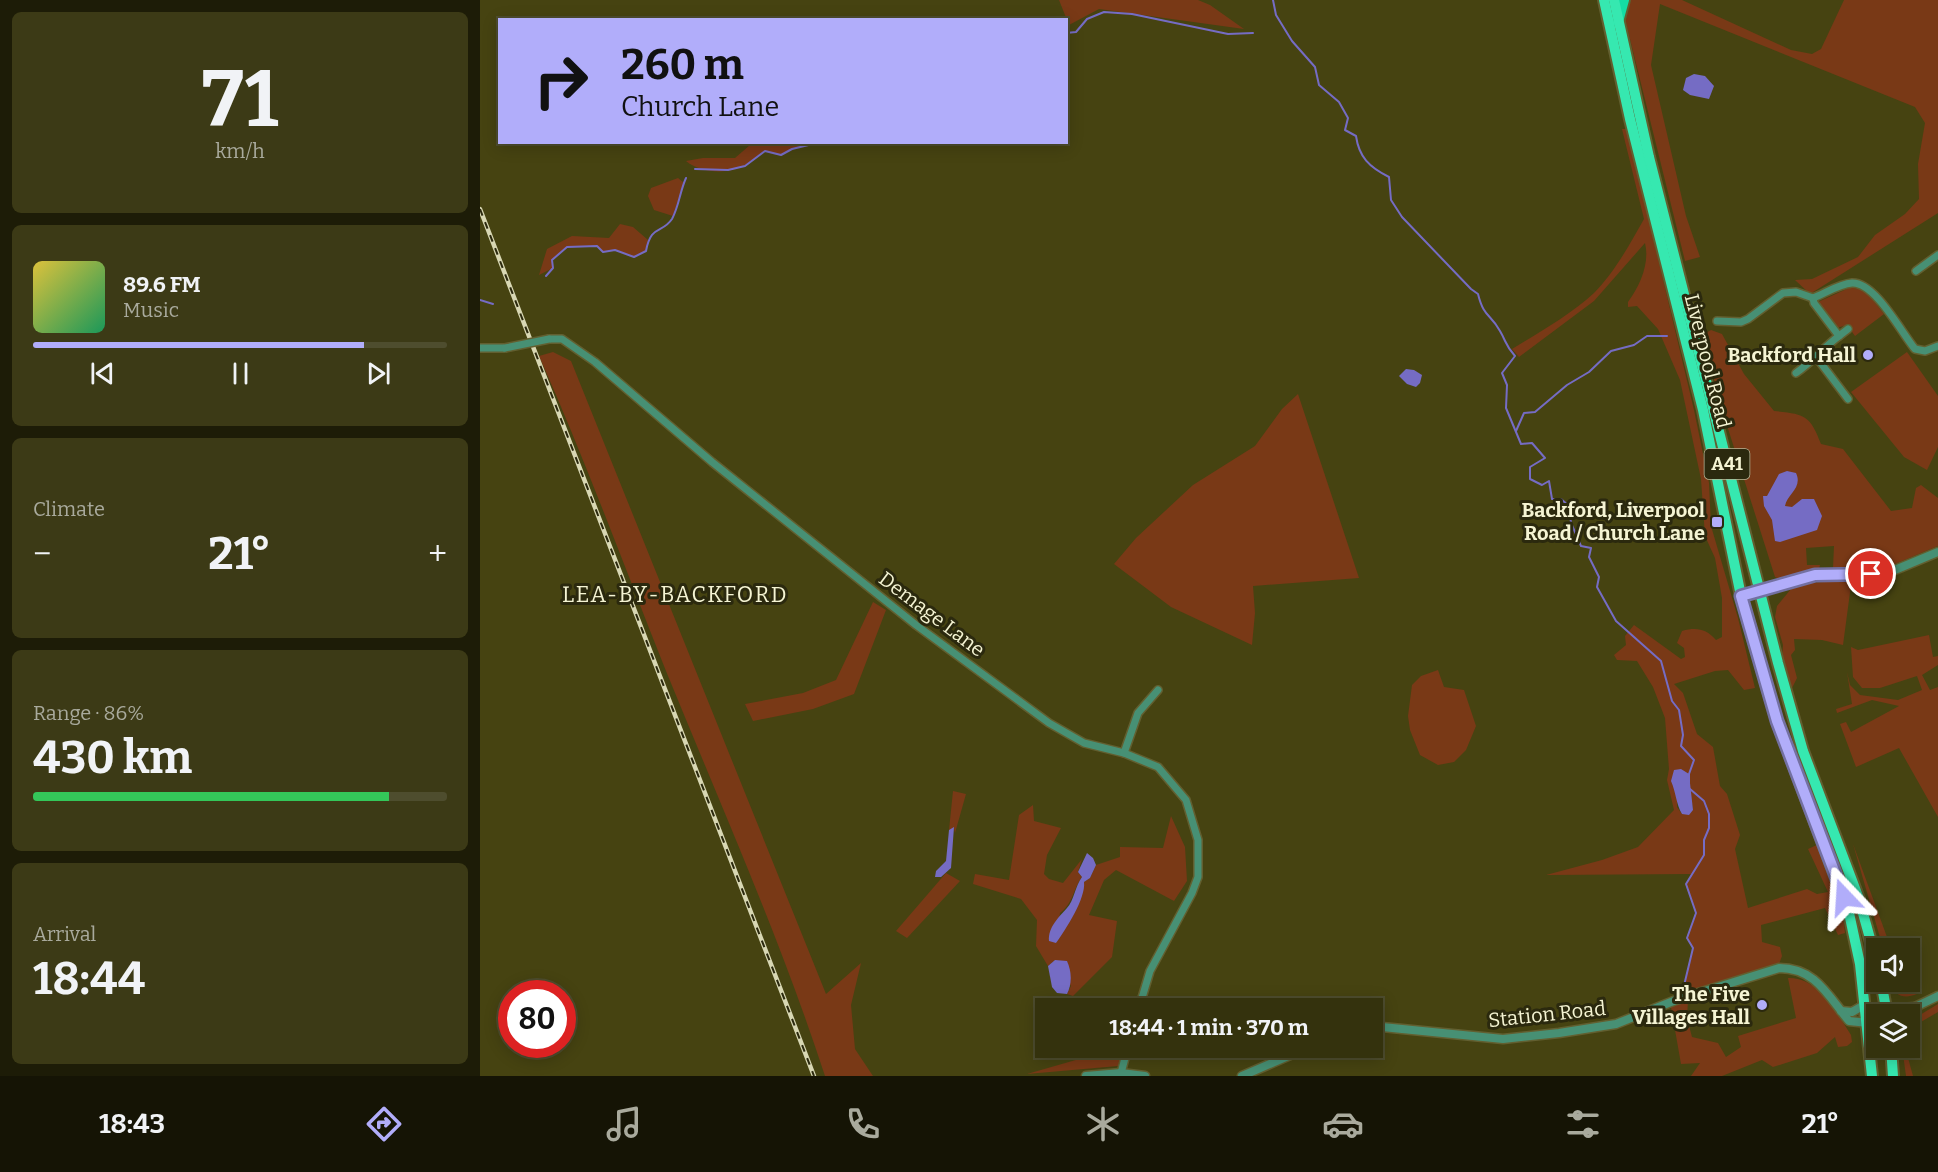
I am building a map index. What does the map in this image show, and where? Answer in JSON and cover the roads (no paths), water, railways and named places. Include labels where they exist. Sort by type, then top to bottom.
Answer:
[{"type":"highway","name":"Liverpool Road","points":[[1604,0],[1630,119],[1703,410],[1741,596],[1777,721],[1849,913],[1866,1004]]},
{"type":"highway","name":"Liverpool Road","points":[[1614,0],[1649,157],[1759,591],[1803,751],[1859,898],[1870,938]]},
{"type":"highway","name":"Liverpool Road","points":[[1872,1058],[1872,1076]]},
{"type":"highway","points":[[1892,1058],[1893,1076]]},
{"type":"main road","points":[[1618,22],[1624,0]]},
{"type":"street","points":[[1916,271],[1937,258]]},
{"type":"street","points":[[1717,321],[1741,322],[1783,293],[1796,292],[1813,298],[1851,283],[1866,286],[1915,349],[1925,351],[1938,346]]},
{"type":"street","points":[[1813,298],[1814,303],[1839,336]]},
{"type":"street","points":[[1796,373],[1817,358],[1825,346],[1848,329]]},
{"type":"street","name":"Demage Lane","points":[[480,348],[505,348],[549,339],[562,339],[595,362],[712,462],[907,617],[1049,723],[1084,743],[1124,753],[1158,767],[1186,800],[1198,840],[1198,878],[1152,967],[1143,998]]},
{"type":"street","points":[[1817,358],[1848,399]]},
{"type":"street","points":[[1741,596],[1815,575],[1890,572],[1938,552]]},
{"type":"street","points":[[1124,753],[1138,713],[1158,690]]},
{"type":"street","name":"Station Road","points":[[1383,1027],[1503,1039],[1559,1033],[1616,1024],[1676,1000],[1779,968],[1793,968],[1819,982],[1849,1020],[1866,1020]]},
{"type":"street","points":[[1920,1005],[1938,996]]},
{"type":"street","points":[[1840,1011],[1852,1012],[1866,1004]]},
{"type":"street","points":[[1121,1073],[1125,1058]]},
{"type":"street","points":[[1242,1076],[1284,1058]]},
{"type":"street","points":[[1086,1076],[1121,1073],[1144,1076]]},
{"type":"waterway","points":[[1273,0],[1276,15],[1292,41],[1315,67],[1319,85],[1339,102],[1348,118],[1345,130],[1356,136],[1362,156],[1389,177],[1391,200],[1402,217],[1478,294],[1485,312],[1515,356],[1502,373],[1507,385],[1506,408],[1521,444],[1532,443],[1545,458],[1530,467],[1530,479],[1542,485],[1549,481],[1552,499],[1561,499],[1569,506],[1571,523],[1581,546],[1591,548],[1589,557],[1599,577],[1597,587],[1616,621],[1661,661],[1672,701],[1679,710],[1683,735],[1681,746],[1694,760],[1689,774],[1689,783]]},
{"type":"waterway","points":[[1068,33],[1076,32],[1087,19],[1104,12],[1132,14],[1228,34],[1253,33]]},
{"type":"waterway","points":[[695,169],[728,170],[745,166],[765,151],[781,155],[792,149],[813,144]]},
{"type":"waterway","points":[[546,276],[553,268],[552,260],[567,247],[597,246],[603,252],[615,250],[634,257],[646,251],[648,242],[654,233],[672,219],[686,178]]},
{"type":"waterway","points":[[480,300],[493,304]]},
{"type":"waterway","points":[[1516,431],[1524,413],[1535,412],[1567,385],[1589,372],[1611,351],[1634,345],[1647,336],[1667,336]]},
{"type":"waterway","points":[[1682,994],[1693,948],[1687,938],[1696,913],[1686,884],[1704,855],[1704,840],[1709,828],[1709,814],[1704,801],[1690,789]]},
{"type":"railway","points":[[480,209],[814,1076]]},
{"type":"place","name":"Backford Hall","points":[[1868,355]]},
{"type":"place","name":"Backford, Liverpool Road / Church Lane","points":[[1717,522]]},
{"type":"place","name":"The Five Villages Hall","points":[[1762,1005]]},
{"type":"district","name":"LEA-BY-BACKFORD","points":[[675,594]]}]
